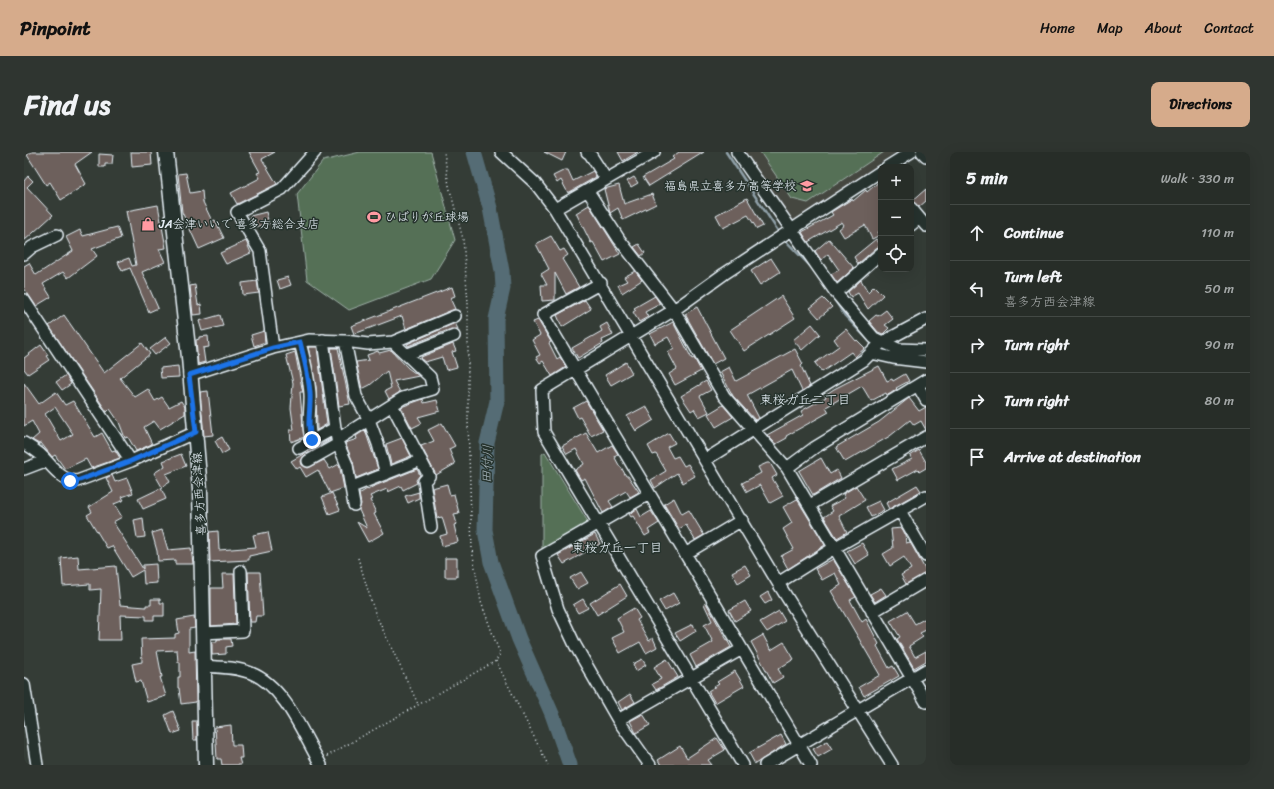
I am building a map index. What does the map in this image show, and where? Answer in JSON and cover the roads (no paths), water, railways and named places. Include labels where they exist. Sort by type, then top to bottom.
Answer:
[{"type":"main road","name":"喜多方西会津線","points":[[166,152],[189,357],[189,375],[196,432],[200,490],[206,765]]},
{"type":"street","points":[[273,348],[260,251],[237,212],[282,189],[315,152]]},
{"type":"street","points":[[501,152],[535,183],[556,209],[742,520],[778,583],[856,710],[892,765]]},
{"type":"street","points":[[587,152],[590,154],[606,179]]},
{"type":"street","points":[[556,209],[654,152]]},
{"type":"street","points":[[737,152],[836,293],[863,327],[881,343],[898,349],[926,350]]},
{"type":"street","points":[[893,164],[911,152]]},
{"type":"street","points":[[922,152],[926,156]]},
{"type":"street","points":[[743,765],[544,432],[542,390],[674,310],[792,229],[878,174]]},
{"type":"street","points":[[588,191],[619,239],[674,310],[724,396],[752,430],[787,468],[926,702]]},
{"type":"street","points":[[914,214],[919,223]]},
{"type":"street","points":[[24,254],[32,247],[57,235]]},
{"type":"street","points":[[836,293],[878,256]]},
{"type":"street","points":[[601,283],[544,315],[574,370],[686,554],[811,765]]},
{"type":"street","points":[[24,300],[131,461]]},
{"type":"street","points":[[189,375],[273,348],[300,342],[323,340],[368,344],[393,342],[455,316]]},
{"type":"street","points":[[705,460],[864,360],[881,343],[926,319]]},
{"type":"street","points":[[408,354],[454,336]]},
{"type":"street","points":[[323,340],[336,432],[347,465],[352,486],[354,505]]},
{"type":"street","points":[[345,341],[356,396],[369,420],[378,444],[386,474]]},
{"type":"street","points":[[300,342],[309,377],[309,433],[312,440]]},
{"type":"street","points":[[298,448],[312,440],[369,420],[403,398],[433,389],[430,377],[408,354],[393,342]]},
{"type":"street","points":[[871,353],[893,358],[926,362]]},
{"type":"street","points":[[787,468],[814,448],[922,383],[926,400]]},
{"type":"street","points":[[392,405],[429,476],[424,481],[431,527]]},
{"type":"street","points":[[24,443],[41,454],[45,461],[70,481],[77,481],[131,461],[196,432]]},
{"type":"street","points":[[308,461],[336,432]]},
{"type":"street","points":[[810,505],[926,437]]},
{"type":"street","points":[[352,486],[421,460]]},
{"type":"street","points":[[24,469],[45,461]]},
{"type":"street","points":[[649,494],[542,556],[558,608],[569,633],[618,720],[650,765]]},
{"type":"street","points":[[778,583],[834,548],[926,496]]},
{"type":"street","points":[[900,511],[926,556]]},
{"type":"street","points":[[686,554],[742,520]]},
{"type":"street","points":[[203,633],[243,631],[241,571]]},
{"type":"street","points":[[872,612],[926,580]]},
{"type":"street","points":[[618,720],[742,649]]},
{"type":"street","points":[[203,666],[230,667],[252,673],[266,682],[287,704],[320,763]]},
{"type":"street","points":[[765,765],[926,670]]},
{"type":"street","points":[[24,684],[36,765]]},
{"type":"waterway","name":"田付川","points":[[474,152],[490,208],[502,271],[503,288],[496,319],[497,401],[487,443],[485,530],[491,562],[519,639],[552,714],[570,765]]},
{"type":"waterway","points":[[726,152],[780,234]]},
{"type":"waterway","points":[[783,238],[813,269]]},
{"type":"waterway","points":[[834,299],[845,316],[873,345]]},
{"type":"waterway","points":[[917,355],[926,356]]},
{"type":"place","name":"福島県立喜多方高等学校","points":[[807,186]]},
{"type":"place","name":"ひばりが丘球場","points":[[374,217]]},
{"type":"place","name":"JA会津いいで 喜多方総合支店","points":[[148,224]]},
{"type":"district","name":"東桜ガ丘二丁目","points":[[805,399]]},
{"type":"district","name":"東桜ガ丘一丁目","points":[[617,547]]}]
